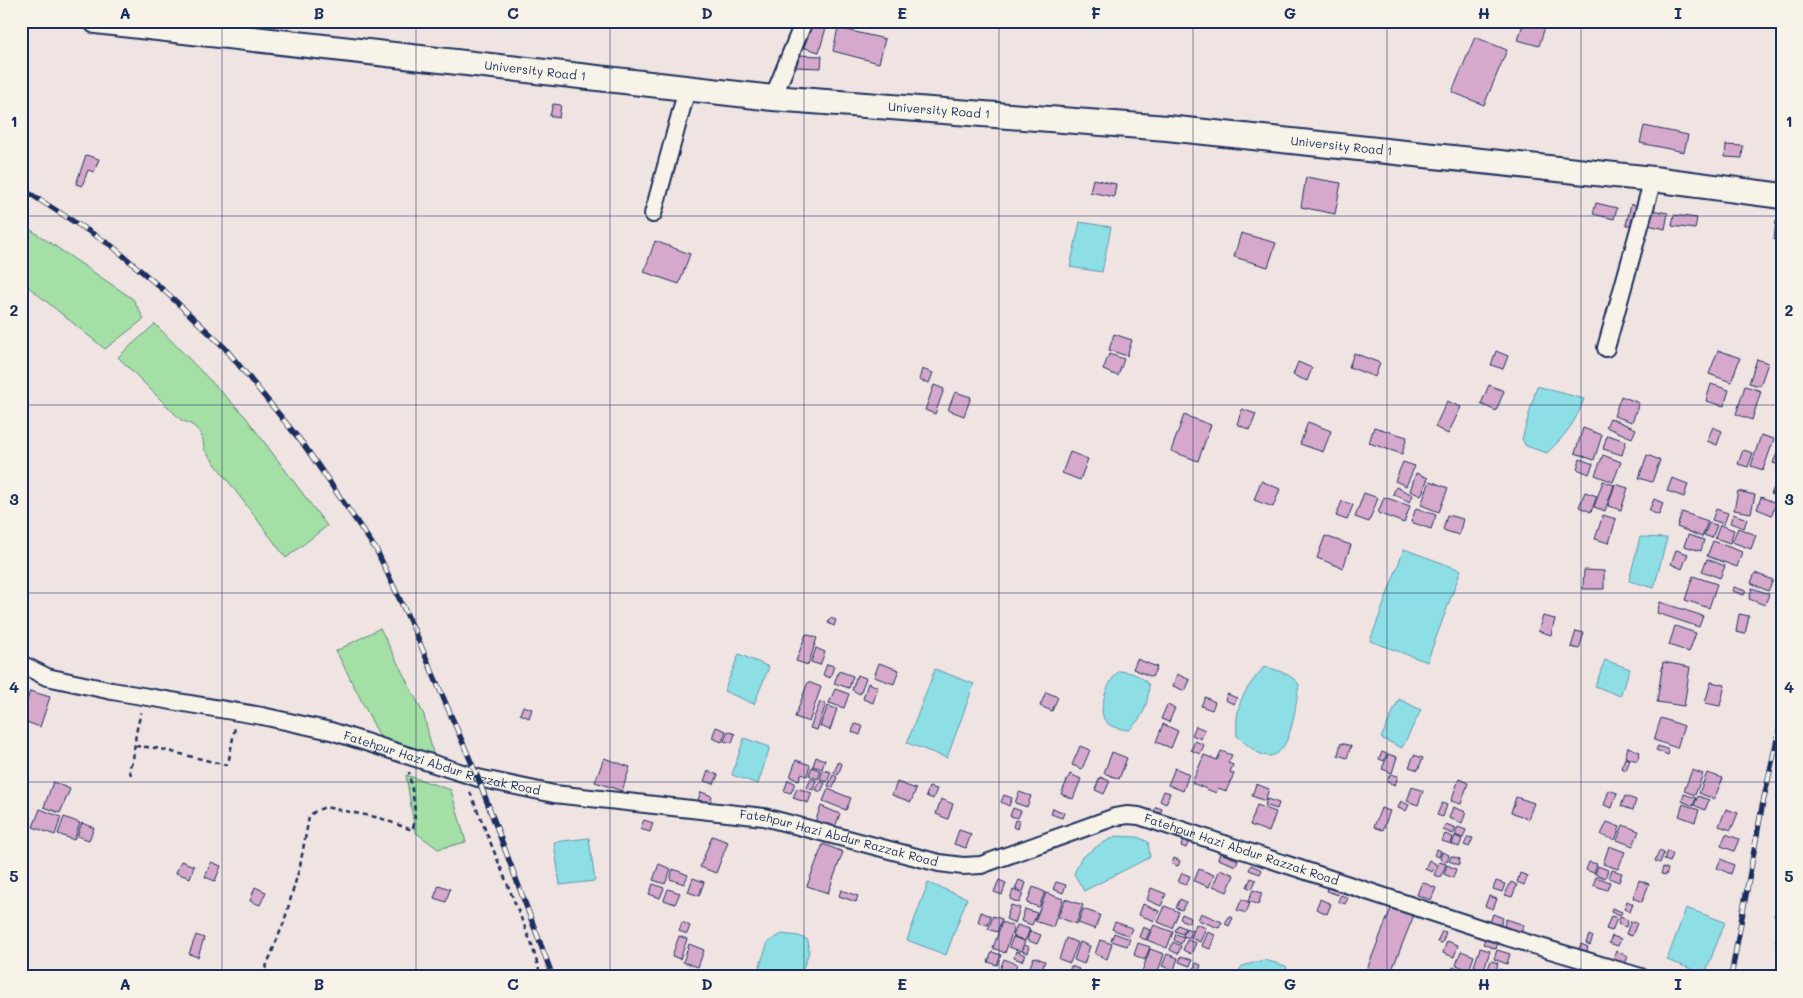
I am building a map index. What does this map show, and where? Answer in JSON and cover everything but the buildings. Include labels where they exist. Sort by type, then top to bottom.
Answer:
[{"type":"main road","name":"University Road 1","points":[[96,21],[773,98],[1167,128],[1652,179],[1782,196]]},
{"type":"street","points":[[773,98],[804,21]]},
{"type":"street","points":[[653,214],[687,89]]},
{"type":"street","points":[[1606,348],[1652,179]]},
{"type":"street","name":"Fatehpur Hazi Abdur Razzak Road","points":[[21,664],[47,677],[143,696],[262,716],[331,732],[462,773],[554,794],[764,817],[939,863],[963,866],[982,865],[1115,817],[1139,816],[1507,937],[1641,977]]},
{"type":"path","points":[[131,775],[130,768],[133,760],[143,696]]},
{"type":"path","points":[[134,746],[156,748],[226,764],[234,728],[238,723],[236,712]]},
{"type":"path","points":[[262,977],[284,922],[300,866],[309,816],[325,807],[380,818],[412,830],[414,827],[414,812],[408,756]]},
{"type":"path","points":[[462,773],[532,945],[541,977]]},
{"type":"green space","points":[[21,223],[133,299],[144,319],[105,349],[21,281]]},
{"type":"green space","points":[[155,324],[244,415],[327,526],[286,558],[204,449],[203,438],[198,430],[191,424],[181,420],[118,357]]},
{"type":"green space","points":[[380,628],[424,715],[434,758],[402,751],[380,737],[336,651]]},
{"type":"green space","points":[[406,775],[451,790],[466,842],[438,849],[415,832]]},
{"type":"water","points":[[1080,222],[1111,227],[1102,272],[1070,267]]},
{"type":"water","points":[[1537,386],[1584,399],[1569,428],[1547,453],[1526,446],[1522,439]]},
{"type":"water","points":[[1640,537],[1667,538],[1654,588],[1629,581]]},
{"type":"water","points":[[1404,549],[1461,570],[1427,662],[1370,641]]},
{"type":"water","points":[[739,654],[769,667],[754,704],[724,691]]},
{"type":"water","points":[[1605,660],[1630,669],[1620,696],[1595,686]]},
{"type":"water","points":[[1264,667],[1283,672],[1299,684],[1292,726],[1288,737],[1277,753],[1270,756],[1257,752],[1237,736],[1239,706],[1246,691]]},
{"type":"water","points":[[935,669],[974,684],[947,758],[907,743]]},
{"type":"water","points":[[1119,671],[1136,675],[1149,685],[1148,698],[1142,715],[1129,730],[1110,725],[1103,718],[1102,706],[1106,690]]},
{"type":"water","points":[[1399,699],[1421,710],[1402,748],[1381,738]]},
{"type":"water","points":[[744,738],[770,747],[758,784],[732,775]]},
{"type":"water","points":[[1116,836],[1138,837],[1148,842],[1150,857],[1084,891],[1074,874],[1081,858]]},
{"type":"water","points":[[589,838],[595,881],[560,885],[554,842]]},
{"type":"water","points":[[928,883],[967,898],[946,955],[907,940]]},
{"type":"water","points":[[1686,908],[1725,922],[1705,974],[1667,960]]},
{"type":"water","points":[[782,934],[799,936],[808,940],[809,952],[800,977],[756,977],[768,942]]},
{"type":"water","points":[[1265,960],[1286,966],[1289,977],[1235,977],[1242,966]]},
{"type":"railway","points":[[21,188],[112,246],[168,294],[225,348],[304,445],[377,551],[415,632],[478,778],[553,977]]},
{"type":"railway","points":[[1731,977],[1762,807],[1782,717]]}]
